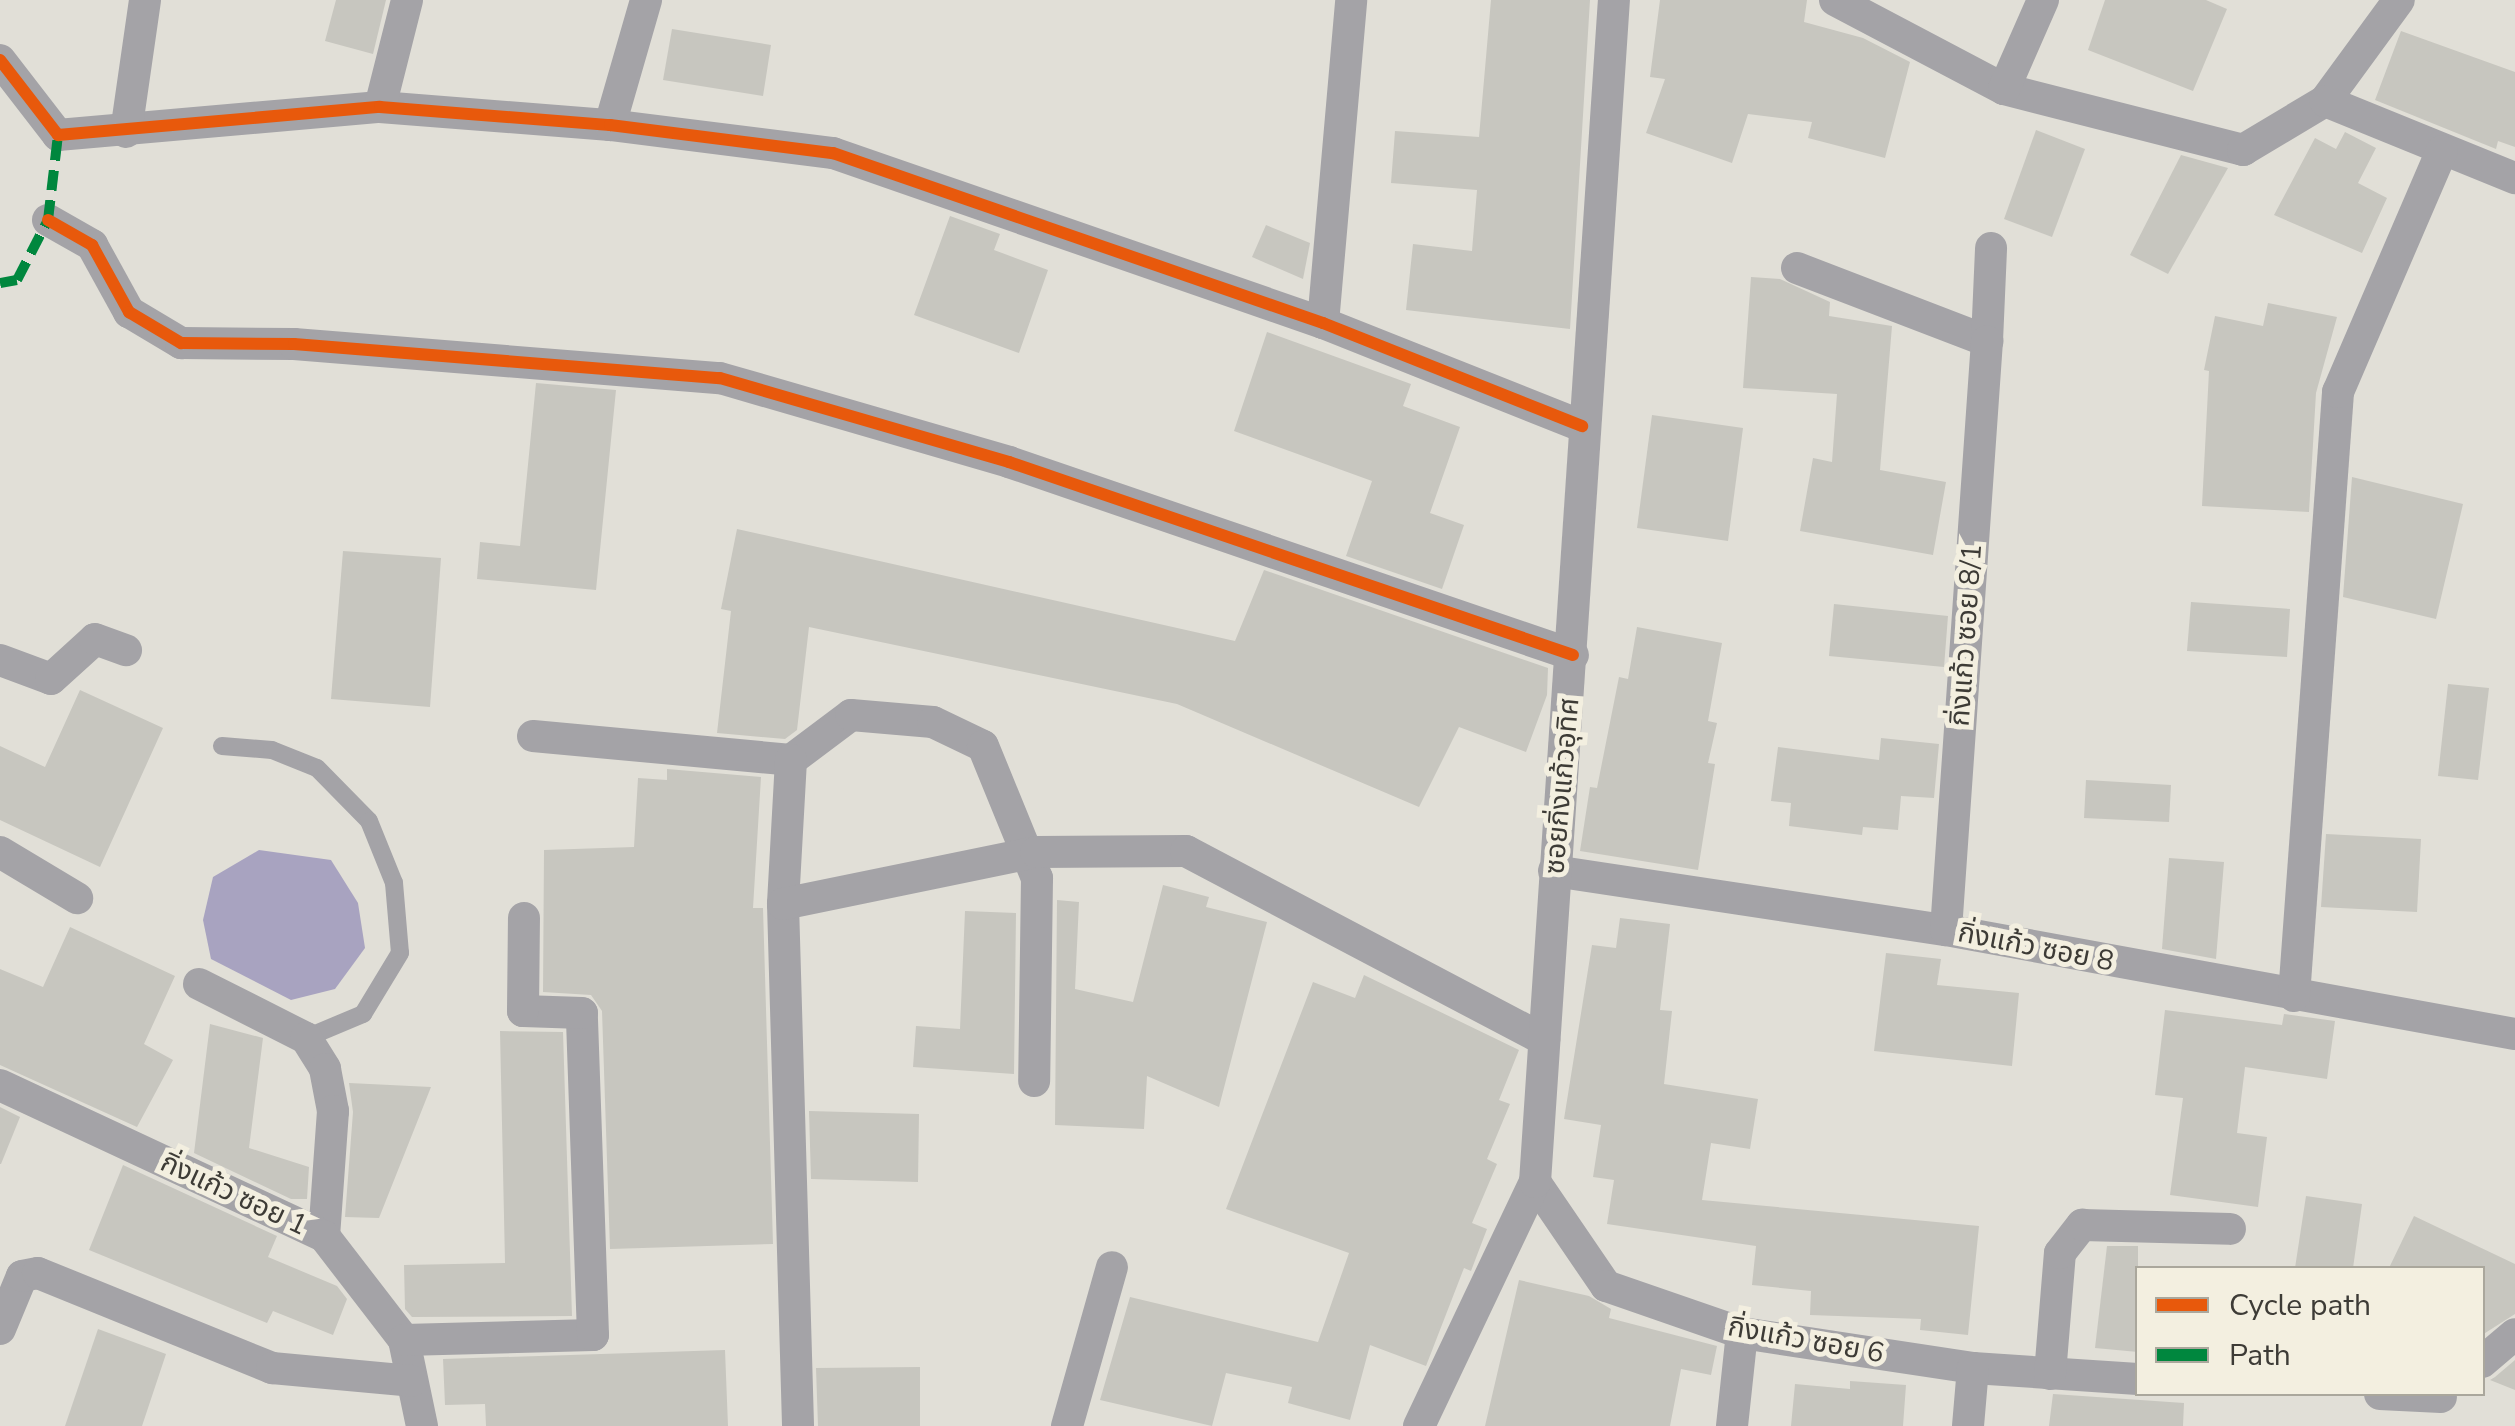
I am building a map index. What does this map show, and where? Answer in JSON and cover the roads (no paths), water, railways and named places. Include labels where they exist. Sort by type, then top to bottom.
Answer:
[{"type":"street","points":[[126,132],[144,0]]},
{"type":"street","points":[[380,107],[407,0]]},
{"type":"street","points":[[610,125],[646,0]]},
{"type":"street","points":[[1324,323],[1351,0]]},
{"type":"street","name":"ซอยกิ่งแก้วอุทิศ","points":[[1419,1426],[1534,1182],[1573,655],[1582,426],[1614,0]]},
{"type":"street","points":[[1835,0],[2004,89],[2244,150],[2325,101],[2399,0]]},
{"type":"street","points":[[2004,89],[2043,0]]},
{"type":"street","points":[[0,60],[58,135],[380,107],[610,125],[833,153],[1324,323],[1582,426]]},
{"type":"street","points":[[2325,101],[2442,152],[2515,178]]},
{"type":"street","points":[[2294,996],[2338,392],[2442,152]]},
{"type":"street","points":[[48,220],[92,245],[129,312],[181,343],[294,344],[720,378],[1009,462],[1573,655]]},
{"type":"street","name":"กิ่งแก้ว ซอย 8/1","points":[[1946,930],[1991,248]]},
{"type":"street","points":[[1797,268],[1987,341]]},
{"type":"street","points":[[0,660],[52,679],[95,639],[126,650]]},
{"type":"street","points":[[533,736],[791,760],[851,714],[933,722],[983,746],[1037,878],[1034,1082]]},
{"type":"street","points":[[791,760],[783,904],[798,1426]]},
{"type":"street","points":[[783,904],[1027,854],[1186,851],[1544,1040]]},
{"type":"street","points":[[0,852],[77,898]]},
{"type":"street","name":"กิ่งแก้ว ซอย 8","points":[[1554,872],[1946,930],[2515,1034]]},
{"type":"street","points":[[404,1340],[593,1335],[582,1013],[523,1011],[524,918]]},
{"type":"street","points":[[200,984],[306,1038],[325,1069],[333,1110],[324,1236]]},
{"type":"street","name":"กิ่งแก้ว ซอย 1","points":[[0,1084],[324,1236],[404,1340],[422,1426]]},
{"type":"street","name":"กิ่งแก้ว ซอย 6","points":[[1534,1182],[1606,1286],[1742,1334],[1973,1368],[2135,1380]]},
{"type":"street","points":[[2050,1374],[2060,1253],[2082,1225],[2230,1229]]},
{"type":"street","points":[[1067,1426],[1112,1267]]},
{"type":"street","points":[[0,1329],[22,1276],[38,1273],[272,1368],[411,1381]]},
{"type":"street","points":[[1732,1426],[1742,1334]]},
{"type":"street","points":[[2485,1359],[2515,1334]]},
{"type":"street","points":[[1968,1426],[1973,1368]]},
{"type":"street","points":[[2391,1396],[2441,1405]]},
{"type":"lane","points":[[222,746],[272,750],[317,768],[369,821],[394,884],[400,952],[362,1014],[306,1038]]}]
